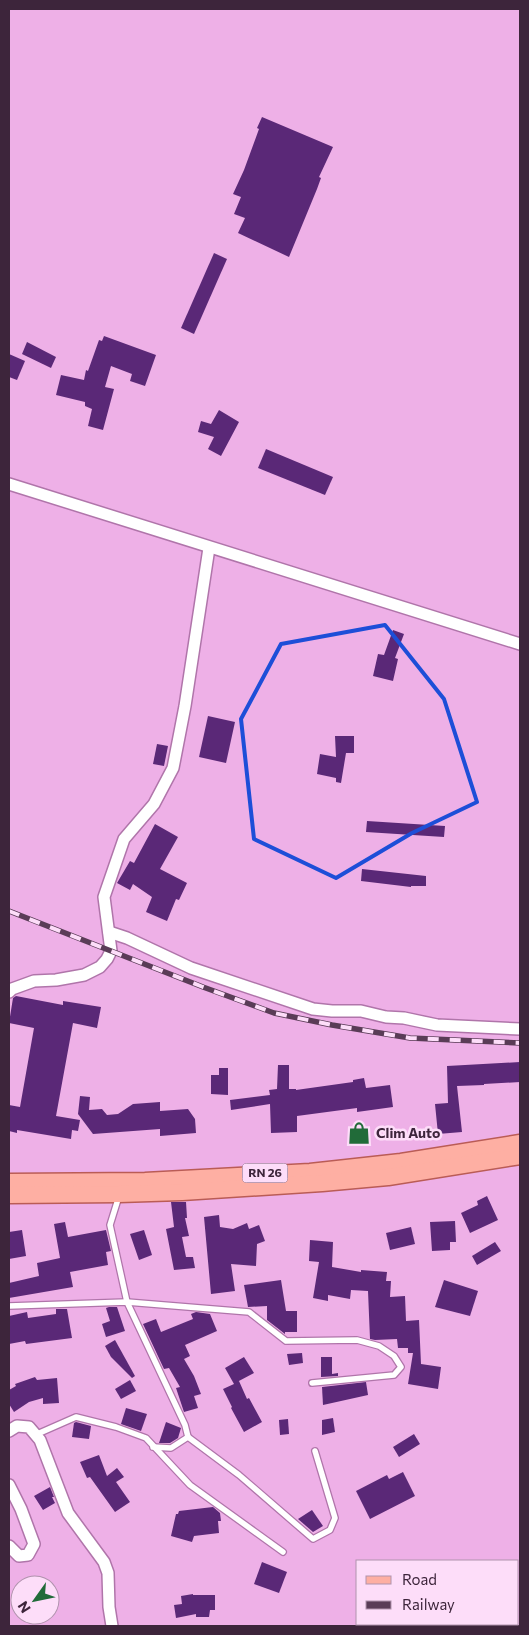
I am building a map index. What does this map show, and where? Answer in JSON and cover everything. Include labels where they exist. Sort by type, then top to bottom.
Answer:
[{"type":"main road","name":"RN 26","points":[[9,1182],[145,1181],[310,1172],[401,1162],[520,1143]]},
{"type":"main road","name":"RN 26","points":[[9,1195],[120,1194],[322,1183],[388,1177],[520,1156]]},
{"type":"street","points":[[9,484],[520,644]]},
{"type":"street","points":[[9,992],[12,989],[34,981],[56,980],[84,975],[100,967],[111,951],[104,897],[124,839],[154,804],[173,768],[209,548]]},
{"type":"street","points":[[109,932],[127,938],[191,968],[313,1009],[361,1011],[437,1025],[520,1029]]},
{"type":"street","points":[[9,1431],[17,1426],[28,1427],[40,1440],[68,1513],[104,1562],[108,1573],[109,1607],[112,1626]]},
{"type":"street","points":[[9,1485],[34,1544],[28,1555],[20,1556],[9,1546]]},
{"type":"lane","points":[[120,1194],[110,1225],[128,1302],[185,1425],[188,1437],[239,1475],[313,1539],[330,1530],[335,1518],[315,1451]]},
{"type":"lane","points":[[9,1306],[128,1302],[250,1312],[286,1341],[357,1340],[380,1346],[394,1356],[401,1367],[394,1375],[312,1383]]},
{"type":"lane","points":[[35,1435],[76,1417],[116,1427],[146,1438],[190,1485],[283,1552]]},
{"type":"lane","points":[[153,1447],[171,1448],[188,1437]]},
{"type":"highlighted area","points":[[385,625],[444,699],[477,802],[412,833],[336,878],[254,839],[241,719],[281,644]]},
{"type":"building","points":[[262,117],[333,147],[319,177],[321,178],[317,189],[289,257],[238,233],[245,218],[234,214],[241,197],[233,194],[244,170]]},
{"type":"building","points":[[214,253],[227,259],[194,334],[181,328]]},
{"type":"building","points":[[104,336],[156,355],[145,386],[130,381],[132,374],[111,366],[105,387],[114,389],[103,430],[88,426],[92,409],[85,406],[85,402],[56,395],[61,375],[84,380],[86,370],[88,371],[99,340],[102,341]]},
{"type":"building","points":[[27,342],[56,357],[51,368],[22,354]]},
{"type":"building","points":[[9,354],[25,361],[17,380],[9,377]]},
{"type":"building","points":[[219,410],[239,422],[221,456],[208,449],[214,437],[198,432],[201,421],[211,424]]},
{"type":"building","points":[[266,449],[333,477],[325,495],[258,468]]},
{"type":"building","points":[[393,630],[404,634],[395,658],[398,659],[393,681],[373,676],[378,654],[384,655]]},
{"type":"building","points":[[208,716],[235,722],[226,763],[199,757]]},
{"type":"building","points":[[335,736],[354,736],[354,753],[346,753],[341,783],[336,782],[336,778],[317,774],[320,754],[336,757]]},
{"type":"building","points":[[157,744],[168,746],[164,766],[153,764]]},
{"type":"building","points":[[367,821],[445,826],[444,837],[366,832]]},
{"type":"building","points":[[155,824],[178,837],[160,869],[187,883],[179,900],[176,899],[167,921],[146,912],[152,897],[133,884],[130,890],[117,883],[130,861],[134,863]]},
{"type":"building","points":[[362,869],[426,876],[426,886],[411,887],[361,881]]},
{"type":"building","points":[[16,996],[63,1005],[63,1001],[101,1007],[97,1028],[73,1023],[56,1116],[80,1120],[78,1131],[72,1130],[71,1139],[17,1130],[17,1133],[9,1131],[9,1105],[20,1107],[34,1028],[9,1023],[13,998]]},
{"type":"building","points":[[520,1062],[520,1082],[457,1086],[462,1132],[438,1134],[435,1104],[448,1103],[447,1066]]},
{"type":"building","points":[[278,1065],[289,1065],[289,1089],[296,1090],[353,1082],[353,1080],[364,1078],[366,1088],[390,1085],[393,1107],[357,1112],[357,1108],[297,1116],[297,1132],[271,1133],[270,1104],[231,1110],[230,1100],[270,1095],[269,1090],[277,1089]]},
{"type":"building","points":[[219,1068],[228,1068],[228,1095],[211,1094],[211,1075],[219,1075]]},
{"type":"building","points":[[80,1096],[90,1097],[89,1110],[102,1109],[107,1115],[118,1114],[133,1104],[160,1102],[160,1111],[188,1109],[195,1119],[196,1133],[160,1136],[160,1129],[93,1134],[78,1114]]},
{"type":"building","points":[[487,1196],[498,1220],[470,1233],[461,1213],[478,1205],[477,1201]]},
{"type":"building","points":[[171,1202],[186,1202],[187,1218],[185,1218],[189,1236],[182,1237],[186,1257],[193,1257],[195,1268],[174,1270],[166,1229],[174,1227]]},
{"type":"building","points":[[219,1215],[220,1227],[233,1229],[247,1223],[249,1229],[259,1225],[265,1241],[257,1244],[256,1266],[231,1264],[235,1291],[211,1294],[204,1217]]},
{"type":"building","points":[[455,1221],[456,1242],[450,1242],[450,1250],[432,1251],[430,1222]]},
{"type":"building","points":[[65,1222],[68,1237],[106,1230],[111,1251],[106,1252],[108,1265],[70,1272],[73,1287],[9,1298],[9,1283],[39,1276],[37,1263],[60,1258],[54,1224]]},
{"type":"building","points":[[411,1227],[415,1244],[390,1250],[386,1233]]},
{"type":"building","points":[[22,1230],[26,1256],[9,1259],[9,1232]]},
{"type":"building","points":[[144,1230],[152,1255],[139,1260],[130,1234]]},
{"type":"building","points":[[310,1240],[333,1242],[332,1267],[361,1272],[361,1270],[387,1272],[386,1281],[391,1281],[390,1297],[405,1296],[406,1321],[419,1320],[421,1364],[441,1367],[438,1389],[408,1384],[413,1353],[408,1353],[408,1348],[398,1348],[397,1339],[370,1339],[368,1291],[351,1290],[350,1299],[328,1295],[328,1301],[313,1298],[319,1262],[309,1261]]},
{"type":"building","points":[[495,1242],[501,1251],[477,1265],[472,1256]]},
{"type":"building","points":[[281,1280],[286,1311],[297,1311],[297,1332],[285,1332],[285,1334],[267,1320],[267,1306],[248,1307],[244,1285]]},
{"type":"building","points":[[444,1280],[478,1291],[470,1316],[435,1307]]},
{"type":"building","points":[[117,1307],[125,1331],[106,1337],[102,1324],[110,1321],[106,1308]]},
{"type":"building","points":[[56,1309],[67,1309],[72,1338],[26,1344],[25,1341],[9,1344],[9,1316],[27,1312],[28,1318],[56,1314]]},
{"type":"building","points":[[196,1312],[210,1314],[217,1331],[185,1345],[190,1356],[184,1359],[194,1376],[201,1394],[194,1396],[198,1408],[184,1412],[176,1388],[180,1387],[169,1368],[164,1369],[143,1324],[156,1319],[161,1332],[193,1319],[191,1314]]},
{"type":"building","points":[[115,1340],[135,1376],[132,1378],[111,1357],[105,1346]]},
{"type":"building","points":[[302,1353],[303,1363],[289,1365],[287,1354]]},
{"type":"building","points":[[244,1357],[254,1373],[237,1382],[239,1381],[247,1399],[249,1398],[262,1422],[244,1432],[223,1389],[234,1384],[225,1368]]},
{"type":"building","points":[[321,1357],[332,1357],[332,1374],[338,1373],[338,1376],[321,1377]]},
{"type":"building","points":[[35,1377],[37,1380],[57,1378],[59,1403],[43,1404],[43,1398],[29,1402],[14,1412],[9,1404],[9,1390],[16,1386],[15,1384]]},
{"type":"building","points":[[130,1380],[136,1391],[121,1399],[115,1389]]},
{"type":"building","points":[[366,1382],[368,1395],[323,1405],[322,1387]]},
{"type":"building","points":[[126,1408],[147,1414],[141,1431],[121,1424]]},
{"type":"building","points":[[333,1418],[335,1432],[322,1435],[322,1420]]},
{"type":"building","points":[[288,1419],[289,1434],[280,1435],[279,1420]]},
{"type":"building","points":[[166,1422],[181,1428],[178,1438],[170,1443],[159,1443]]},
{"type":"building","points":[[74,1423],[91,1426],[89,1439],[72,1437]]},
{"type":"building","points":[[414,1434],[420,1444],[399,1457],[393,1447]]},
{"type":"building","points":[[99,1455],[107,1476],[117,1468],[124,1477],[116,1482],[130,1502],[115,1512],[90,1477],[87,1478],[80,1462]]},
{"type":"building","points":[[403,1472],[415,1496],[370,1519],[356,1491],[387,1475],[389,1479]]},
{"type":"building","points":[[50,1487],[55,1503],[43,1510],[34,1496]]},
{"type":"building","points":[[213,1507],[220,1513],[221,1521],[218,1521],[219,1533],[194,1536],[192,1542],[171,1536],[176,1514],[179,1511]]},
{"type":"building","points":[[312,1510],[323,1526],[313,1532],[298,1519]]},
{"type":"building","points":[[262,1562],[287,1572],[279,1593],[254,1584]]},
{"type":"building","points":[[193,1594],[215,1595],[215,1610],[210,1610],[209,1617],[196,1617],[196,1614],[176,1618],[174,1605],[182,1604],[181,1596]]},
{"type":"railway","points":[[9,911],[274,1013],[410,1038],[520,1043]]},
{"type":"place","name":"Clim Auto","points":[[359,1133]]}]
